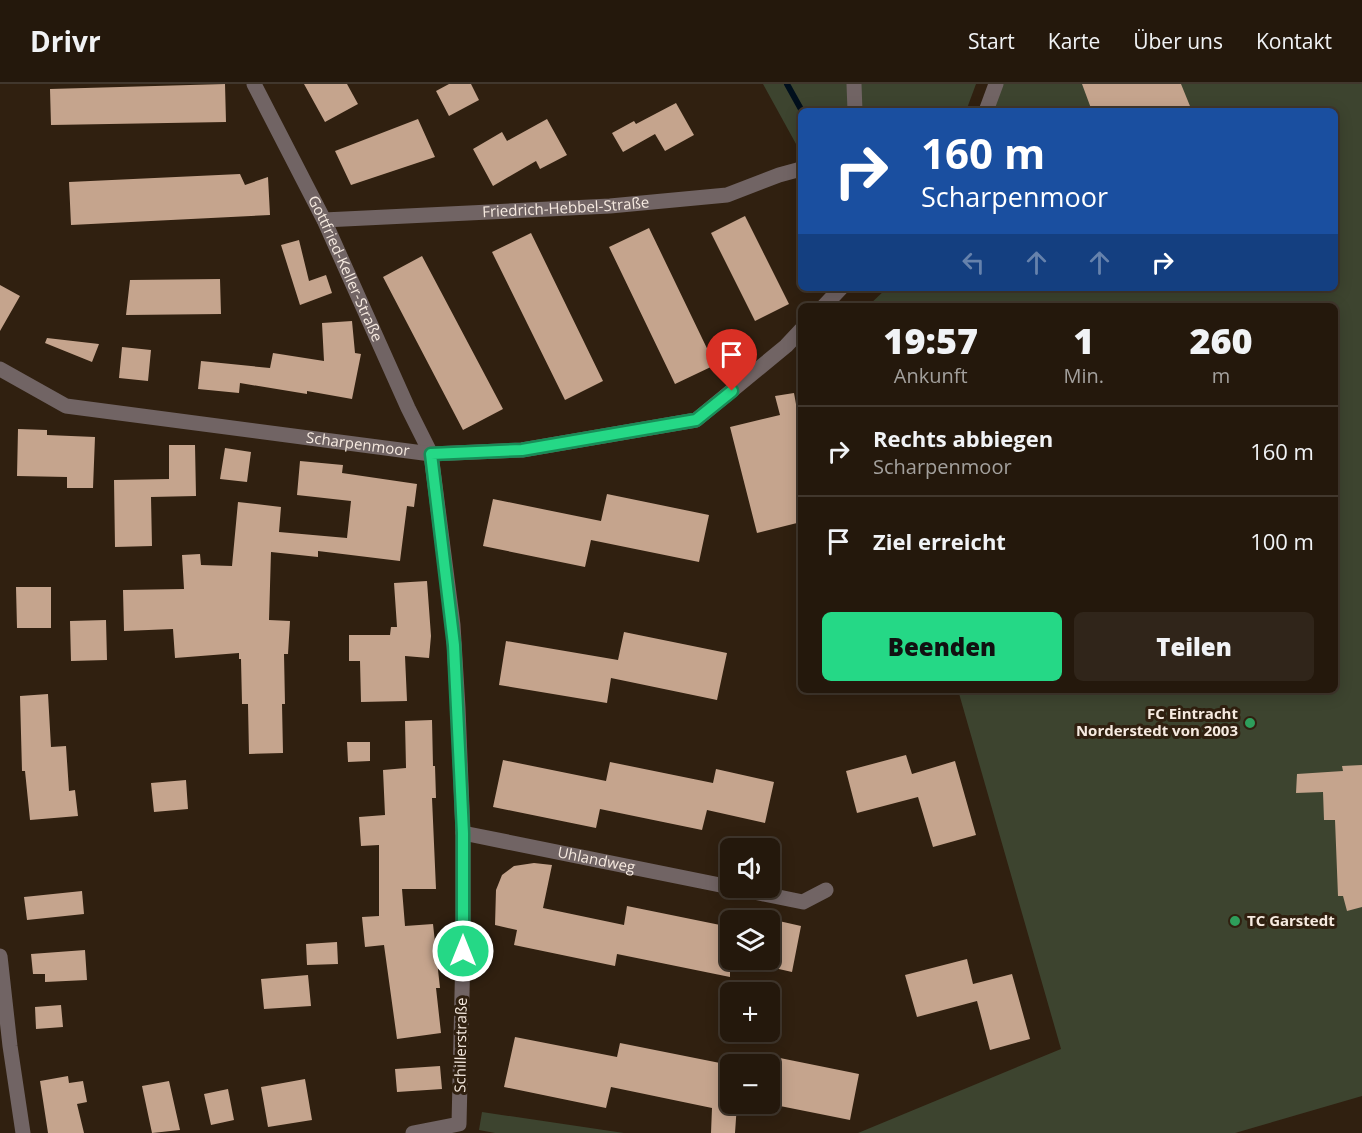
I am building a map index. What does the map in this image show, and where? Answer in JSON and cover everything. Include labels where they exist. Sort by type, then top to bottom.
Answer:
[{"type":"street","name":"Gottfried-Keller-Straße","points":[[254,84],[324,220],[431,454]]},
{"type":"street","points":[[854,84],[855,108]]},
{"type":"street","points":[[987,108],[996,84]]},
{"type":"street","name":"Friedrich-Hebbel-Straße","points":[[324,220],[610,206],[727,195],[779,175],[798,171]]},
{"type":"street","points":[[827,303],[838,291]]},
{"type":"street","name":"Scharpenmoor","points":[[0,369],[66,406],[431,454],[522,450],[696,420],[786,346],[798,333]]},
{"type":"street","name":"Schillerstraße","points":[[413,1133],[459,1124],[463,833],[453,625],[431,454]]},
{"type":"street","name":"Uhlandweg","points":[[463,833],[720,885]]},
{"type":"street","points":[[780,897],[803,902],[826,890]]},
{"type":"street","points":[[0,956],[23,1133]]},
{"type":"green space","points":[[763,84],[976,84],[967,108],[798,108],[798,148]]},
{"type":"green space","points":[[1001,84],[1362,84],[1362,1096],[1235,1133],[858,1133],[1061,1049],[959,693],[1338,693],[1338,303],[871,303],[884,291],[1338,291],[1338,108],[991,108]]},
{"type":"green space","points":[[482,1112],[624,1133],[495,1133],[479,1130]]},
{"type":"building","points":[[225,84],[226,122],[51,125],[50,89]]},
{"type":"building","points":[[304,84],[347,84],[358,104],[325,122]]},
{"type":"building","points":[[449,84],[471,84],[479,100],[449,116],[436,91]]},
{"type":"building","points":[[1082,84],[1181,84],[1191,108],[1091,108]]},
{"type":"building","points":[[676,103],[694,135],[665,151],[655,134],[623,152],[612,133],[634,121],[636,124]]},
{"type":"building","points":[[418,119],[435,157],[351,185],[335,151]]},
{"type":"building","points":[[547,119],[567,155],[540,169],[536,161],[493,186],[473,149],[502,132],[507,141]]},
{"type":"building","points":[[240,174],[245,185],[268,177],[270,215],[71,225],[69,182]]},
{"type":"building","points":[[745,216],[789,304],[755,321],[711,233]]},
{"type":"building","points":[[649,228],[715,365],[675,384],[609,247]]},
{"type":"building","points":[[531,233],[603,381],[565,400],[492,252]]},
{"type":"building","points":[[299,240],[309,281],[326,275],[332,293],[300,305],[281,245]]},
{"type":"building","points":[[422,256],[503,409],[463,430],[383,277]]},
{"type":"building","points":[[220,279],[221,314],[126,315],[130,280]]},
{"type":"building","points":[[0,285],[20,296],[0,331]]},
{"type":"building","points":[[352,321],[355,353],[361,354],[352,399],[240,383],[239,393],[198,389],[201,361],[270,368],[273,353],[324,361],[322,323]]},
{"type":"building","points":[[47,338],[99,344],[92,362],[45,343]]},
{"type":"building","points":[[122,347],[151,350],[148,381],[119,378]]},
{"type":"building","points":[[794,393],[798,415],[798,523],[757,533],[730,427],[780,415],[775,396]]},
{"type":"building","points":[[18,429],[47,430],[47,435],[95,437],[93,488],[67,488],[67,477],[17,476]]},
{"type":"building","points":[[169,445],[195,445],[196,496],[151,497],[152,546],[115,547],[114,480],[169,479]]},
{"type":"building","points":[[225,448],[251,452],[247,482],[220,479]]},
{"type":"building","points":[[300,461],[343,465],[342,473],[417,484],[414,507],[407,506],[400,561],[318,551],[318,557],[271,552],[269,620],[290,621],[288,654],[284,654],[283,753],[249,754],[248,704],[242,704],[239,653],[175,658],[173,629],[124,631],[123,590],[184,589],[182,555],[200,554],[201,565],[232,566],[238,502],[281,507],[279,532],[347,538],[351,501],[297,495]]},
{"type":"building","points":[[607,494],[709,515],[699,562],[591,540],[585,567],[483,546],[493,499],[601,521]]},
{"type":"building","points":[[427,581],[431,636],[429,658],[405,656],[407,701],[361,702],[360,661],[349,661],[349,635],[390,635],[391,627],[397,627],[394,583]]},
{"type":"building","points":[[16,587],[51,587],[51,628],[17,628]]},
{"type":"building","points":[[106,620],[107,660],[71,661],[70,621]]},
{"type":"building","points":[[624,632],[727,653],[717,700],[611,678],[607,703],[499,685],[506,641],[618,660]]},
{"type":"building","points":[[48,694],[51,747],[66,746],[69,791],[75,790],[78,816],[30,820],[25,771],[22,771],[20,696]]},
{"type":"building","points":[[432,720],[436,798],[432,798],[436,889],[402,889],[405,926],[433,924],[440,988],[436,988],[441,1033],[397,1039],[384,945],[365,947],[362,917],[379,916],[379,845],[361,846],[359,817],[385,815],[383,770],[406,768],[405,721]]},
{"type":"building","points":[[347,742],[370,742],[370,761],[348,762]]},
{"type":"building","points":[[906,755],[912,774],[955,761],[976,835],[933,847],[918,797],[857,813],[846,771]]},
{"type":"building","points":[[503,760],[606,781],[610,762],[713,783],[716,769],[774,782],[765,823],[707,810],[702,830],[600,809],[596,828],[493,807]]},
{"type":"building","points":[[1362,765],[1362,907],[1347,911],[1343,896],[1338,896],[1335,820],[1324,820],[1323,792],[1296,793],[1297,774],[1343,771],[1342,766]]},
{"type":"building","points":[[186,780],[188,809],[154,812],[151,783]]},
{"type":"building","points":[[534,863],[552,865],[543,908],[624,925],[627,906],[720,925],[720,970],[730,970],[730,977],[617,954],[615,966],[514,945],[517,930],[495,925],[496,890],[502,875],[514,866]]},
{"type":"building","points":[[82,891],[84,914],[27,920],[24,897]]},
{"type":"building","points":[[780,921],[801,926],[792,972],[780,969]]},
{"type":"building","points":[[337,942],[338,964],[307,965],[306,944]]},
{"type":"building","points":[[85,950],[87,980],[45,982],[45,974],[33,974],[31,954]]},
{"type":"building","points":[[967,959],[973,984],[1012,974],[1030,1039],[990,1050],[977,1001],[917,1017],[905,975]]},
{"type":"building","points":[[308,975],[311,1006],[264,1009],[261,979]]},
{"type":"building","points":[[61,1005],[63,1027],[36,1029],[35,1007]]},
{"type":"building","points":[[515,1037],[617,1057],[620,1043],[720,1063],[720,1114],[736,1114],[735,1133],[711,1133],[712,1108],[611,1087],[606,1108],[504,1087]]},
{"type":"building","points":[[780,1058],[859,1074],[850,1120],[780,1106]]},
{"type":"building","points":[[440,1066],[442,1089],[397,1092],[395,1069]]},
{"type":"building","points":[[68,1076],[69,1083],[83,1081],[87,1102],[77,1104],[84,1133],[48,1133],[40,1081]]},
{"type":"building","points":[[305,1079],[312,1120],[268,1127],[261,1087]]},
{"type":"building","points":[[169,1081],[180,1130],[152,1133],[142,1086]]},
{"type":"building","points":[[228,1089],[234,1120],[211,1125],[204,1094]]},
{"type":"waterway","points":[[787,84],[800,108]]},
{"type":"place","name":"FC Eintracht Norderstedt von 2003","points":[[1250,723]]},
{"type":"place","name":"TC Garstedt","points":[[1235,921]]},
{"type":"route","points":[[463,951],[463,833],[453,625],[431,454],[522,450],[696,420],[732,391]]}]
